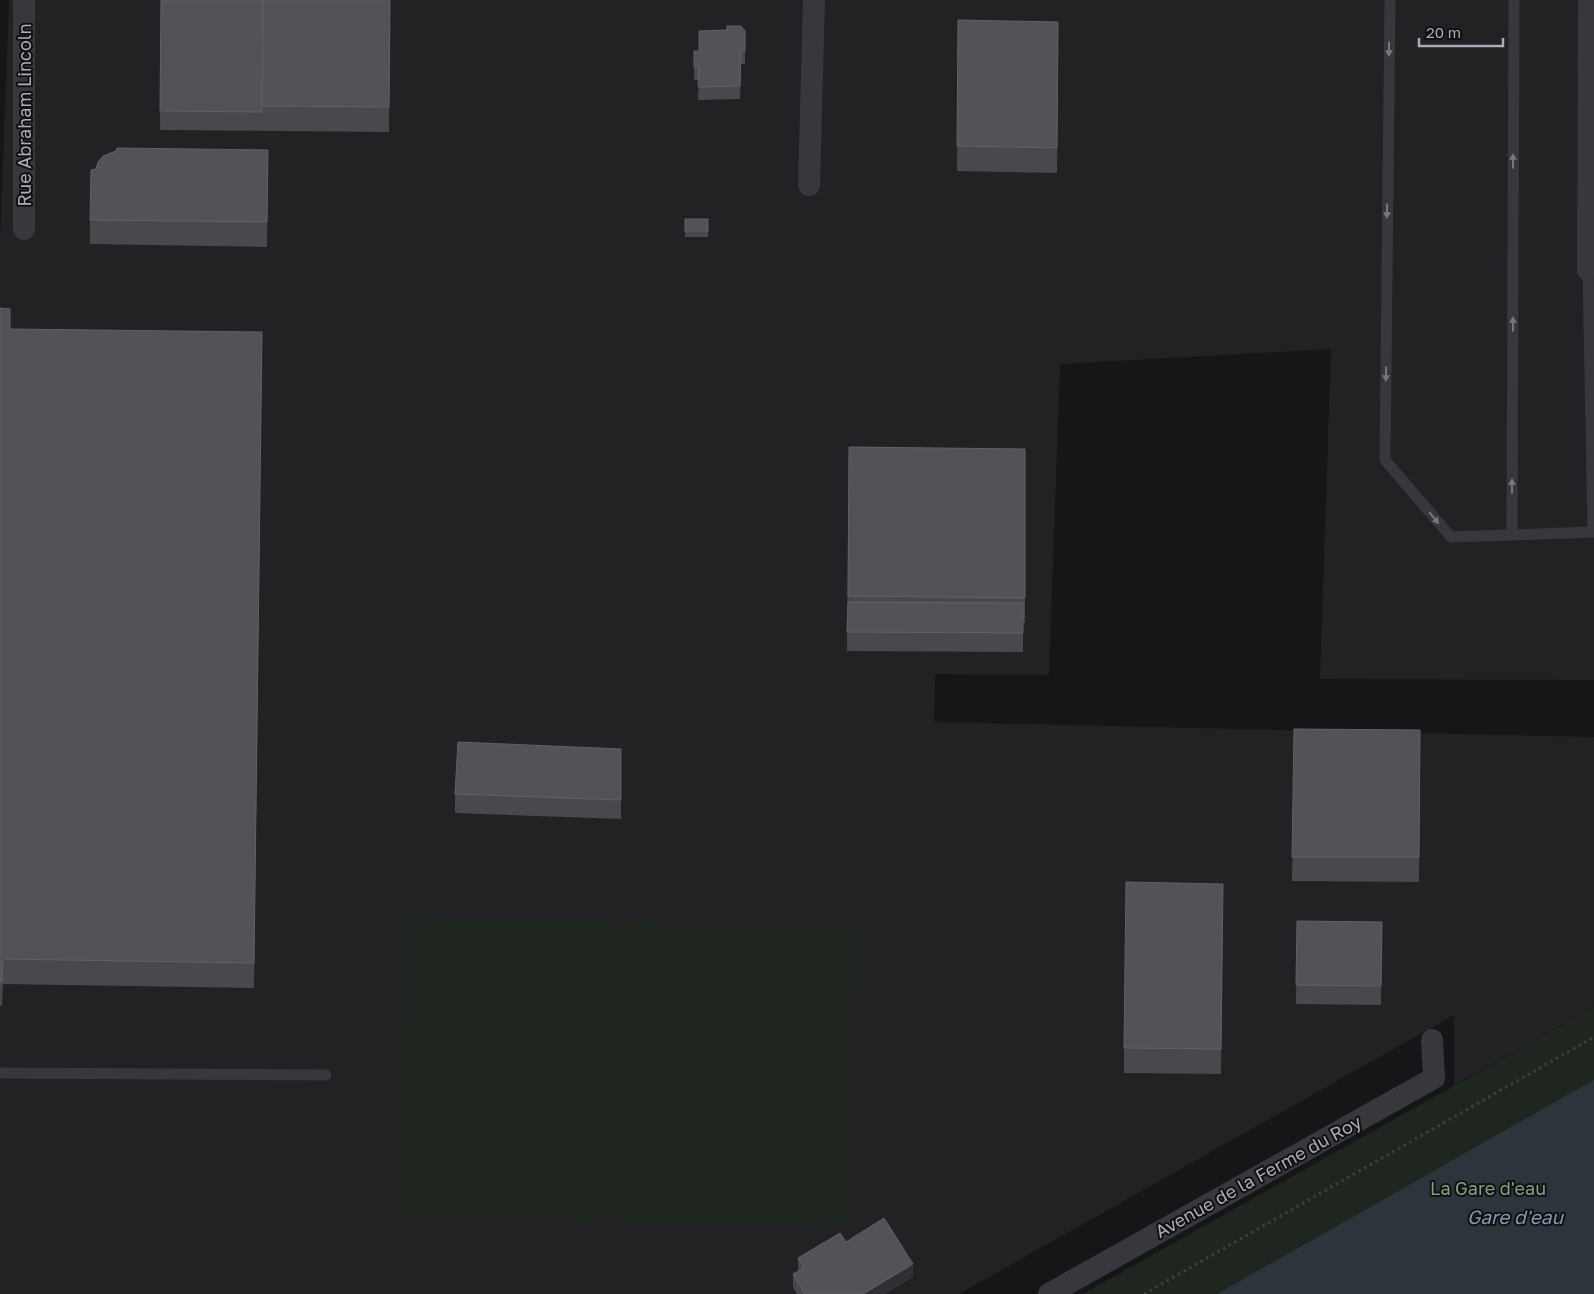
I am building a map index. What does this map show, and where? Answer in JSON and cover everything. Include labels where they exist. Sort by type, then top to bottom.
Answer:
[{"type":"street","name":"Rue Abraham Lincoln","points":[[24,0],[24,229]]},
{"type":"street","points":[[810,185],[814,0]]},
{"type":"street","points":[[1588,270],[1589,0]]},
{"type":"street","name":"Avenue de la Ferme du Roy","points":[[1049,1294],[1434,1078],[1432,1040]]},
{"type":"lane","points":[[1390,0],[1385,460],[1450,537],[1593,532],[1588,270]]},
{"type":"lane","points":[[1512,535],[1514,0]]},
{"type":"lane","points":[[0,1073],[326,1076]]},
{"type":"path","points":[[1144,1294],[1594,1038]]},
{"type":"shaded area","points":[[9,0],[1594,0],[1594,680],[1320,679],[1331,349],[1060,364],[1049,675],[935,674],[934,722],[1594,737],[1594,1007],[1454,1085],[1454,1015],[959,1294],[0,1294],[0,241]]},
{"type":"green space","points":[[405,918],[857,926],[851,1226],[399,1219]]},
{"type":"green space","name":"La Gare d'eau","points":[[1594,1007],[1594,1294],[1083,1294]]},
{"type":"water","name":"Gare d'eau","points":[[1594,1080],[1594,1294],[1217,1294]]},
{"type":"building","points":[[161,0],[263,0],[262,112],[160,111]]},
{"type":"building","points":[[263,0],[390,0],[389,107],[262,106]]},
{"type":"building","points":[[958,20],[1058,22],[1057,148],[957,146]]},
{"type":"building","points":[[727,26],[741,26],[745,31],[745,51],[741,51],[740,86],[698,87],[699,67],[694,67],[694,51],[699,51],[699,31],[727,30]]},
{"type":"building","points":[[117,148],[268,150],[267,222],[90,220],[91,170],[96,169],[98,162],[103,156],[116,151]]},
{"type":"building","points":[[685,219],[708,219],[708,231],[685,231]]},
{"type":"building","points":[[0,308],[10,309],[10,329],[262,332],[254,963],[3,959],[2,982],[0,982]]},
{"type":"building","points":[[849,447],[1025,449],[1025,598],[848,596]]},
{"type":"building","points":[[848,602],[1023,603],[1023,633],[847,632]]},
{"type":"building","points":[[1294,729],[1420,730],[1419,857],[1292,857]]},
{"type":"building","points":[[458,742],[621,749],[621,800],[455,794]]},
{"type":"building","points":[[1126,882],[1223,884],[1221,1049],[1124,1048]]},
{"type":"building","points":[[1297,921],[1382,922],[1381,986],[1296,985]]},
{"type":"building","points":[[884,1218],[913,1264],[863,1294],[805,1294],[793,1274],[804,1268],[798,1258],[840,1233],[846,1242]]}]
